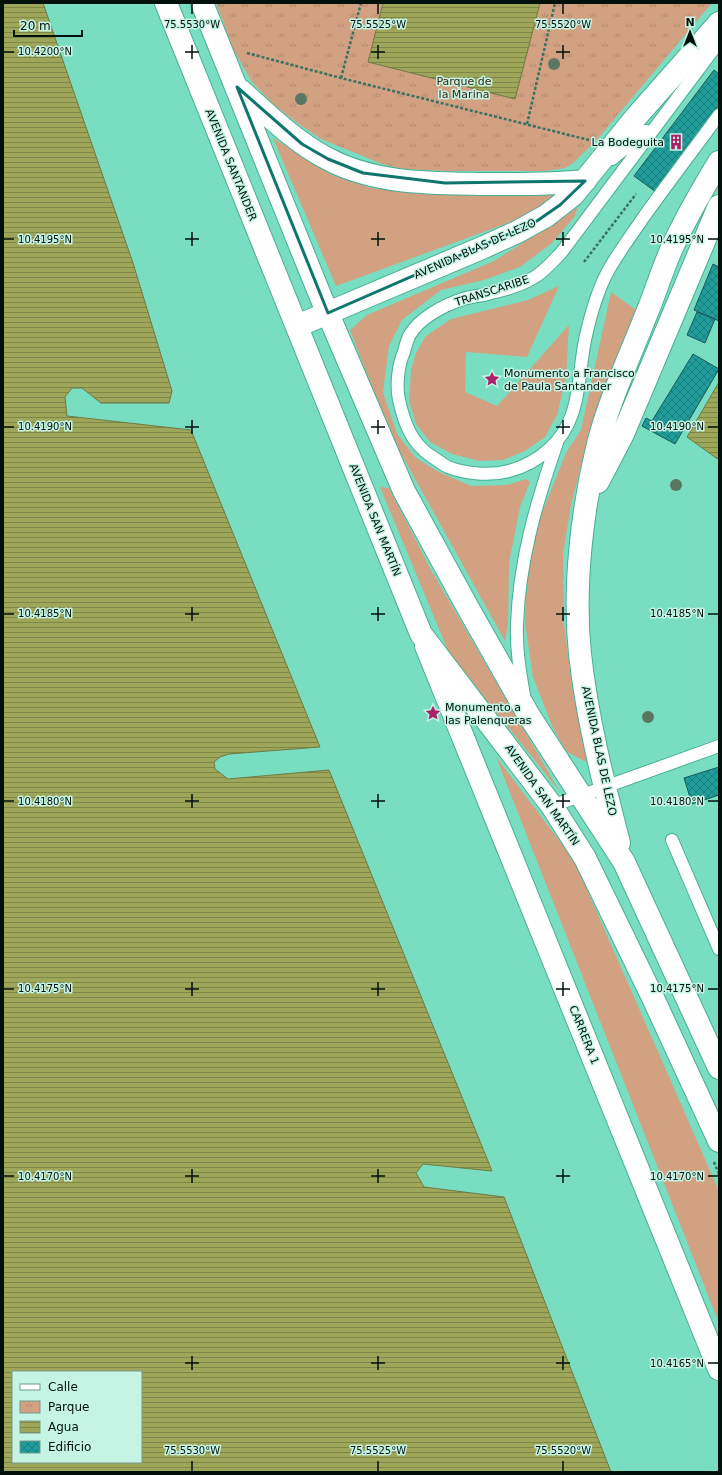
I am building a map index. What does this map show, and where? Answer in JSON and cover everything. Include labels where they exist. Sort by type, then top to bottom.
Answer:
[{"type":"main road","name":"AVENIDA SANTANDER","points":[[166,3],[297,326]]},
{"type":"main road","points":[[202,3],[328,313],[404,491],[528,714],[624,862],[719,1068]]},
{"type":"main road","name":"AVENIDA BLAS DE LEZO","points":[[297,326],[484,247],[534,223],[565,202],[585,181],[636,117],[719,23]]},
{"type":"main road","points":[[236,88],[302,144],[328,159],[363,173],[411,182],[537,184],[585,181]]},
{"type":"main road","name":"AVENIDA BLAS DE LEZO","points":[[624,862],[587,706],[580,652],[578,605],[580,553],[587,502],[598,444],[617,387],[652,302],[670,251],[698,197],[719,162]]},
{"type":"main road","points":[[587,502],[623,434],[719,206]]},
{"type":"main road","name":"AVENIDA SAN MARTÍN","points":[[297,326],[421,634],[552,806],[585,858],[654,998],[719,1141]]},
{"type":"main road","name":"CARRERA 1","points":[[421,634],[719,1369]]},
{"type":"lane","name":"TRANSCARIBE","points":[[719,42],[570,240],[551,263],[534,278],[492,293],[462,299],[440,309],[421,322],[410,335],[401,358],[398,396],[403,418],[412,439],[426,453],[448,467],[472,473],[500,473],[522,467],[541,457],[557,442],[571,421],[585,340],[592,312],[608,271],[663,190],[719,115]]},
{"type":"lane","points":[[585,181],[659,120]]},
{"type":"lane","name":"TRANSCARIBE","points":[[528,714],[519,668],[517,626],[522,570],[530,528],[557,442]]},
{"type":"lane","points":[[552,806],[719,746]]},
{"type":"lane","points":[[672,840],[719,949]]},
{"type":"path","points":[[341,78],[361,3]]},
{"type":"path","points":[[527,124],[555,3]]},
{"type":"path","points":[[240,51],[595,142]]},
{"type":"path","points":[[584,262],[640,190]]},
{"type":"highlighted area","points":[[237,87],[302,144],[328,159],[363,173],[445,183],[585,181],[560,205],[534,223],[328,313]]},
{"type":"green space","name":"Parque de la Marina","points":[[216,3],[712,3],[595,142],[573,163],[565,168],[546,171],[445,171],[403,169],[382,164],[321,139],[296,122],[274,105],[252,82],[233,49]]},
{"type":"green space","points":[[273,138],[332,175],[372,188],[406,191],[560,190],[530,215],[336,286]]},
{"type":"green space","points":[[577,207],[576,215],[552,243],[520,267],[484,280],[441,290],[402,320],[389,346],[383,392],[397,434],[416,458],[437,471],[471,486],[507,485],[526,479],[530,482],[520,507],[509,563],[508,625],[505,641],[389,432],[350,330],[367,315],[494,261]]},
{"type":"green space","points":[[559,286],[527,357],[466,352],[465,392],[497,406],[569,325],[566,378],[557,415],[545,437],[525,451],[503,460],[479,461],[452,454],[430,442],[416,424],[409,401],[411,370],[416,353],[426,336],[451,319],[528,300]]},
{"type":"green space","points":[[611,292],[636,310],[615,362],[588,438],[571,505],[563,554],[564,624],[572,687],[588,763],[566,751],[553,728],[533,677],[525,623],[528,558],[541,515],[566,453],[581,430]]},
{"type":"green space","points":[[380,487],[389,488],[431,570],[560,792],[449,653]]},
{"type":"green space","points":[[496,757],[574,860],[719,1191],[719,1323]]},
{"type":"water","points":[[3,3],[43,3],[133,263],[172,391],[169,403],[101,403],[82,388],[72,388],[65,397],[67,416],[191,430],[320,747],[229,754],[220,757],[214,762],[215,769],[228,779],[329,770],[492,1171],[423,1164],[416,1173],[424,1187],[504,1197],[611,1472],[3,1472]]},
{"type":"water","points":[[383,3],[540,3],[515,99],[368,62]]},
{"type":"water","points":[[719,382],[719,460],[687,437]]},
{"type":"building","name":"La Bodeguita","points":[[714,70],[719,74],[719,108],[656,192],[634,176]]},
{"type":"building","points":[[713,264],[719,267],[719,321],[694,310]]},
{"type":"building","points":[[697,312],[715,319],[705,343],[687,335]]},
{"type":"building","points":[[693,354],[719,369],[675,444],[642,426],[646,418],[652,421]]},
{"type":"building","points":[[719,767],[719,795],[692,804],[684,778]]},
{"type":"place","name":"La Bodeguita","points":[[676,142]]},
{"type":"place","name":"Monumento a Francisco de Paula Santander","points":[[492,379]]},
{"type":"place","name":"Monumento a las Palenqueras","points":[[433,713]]}]
